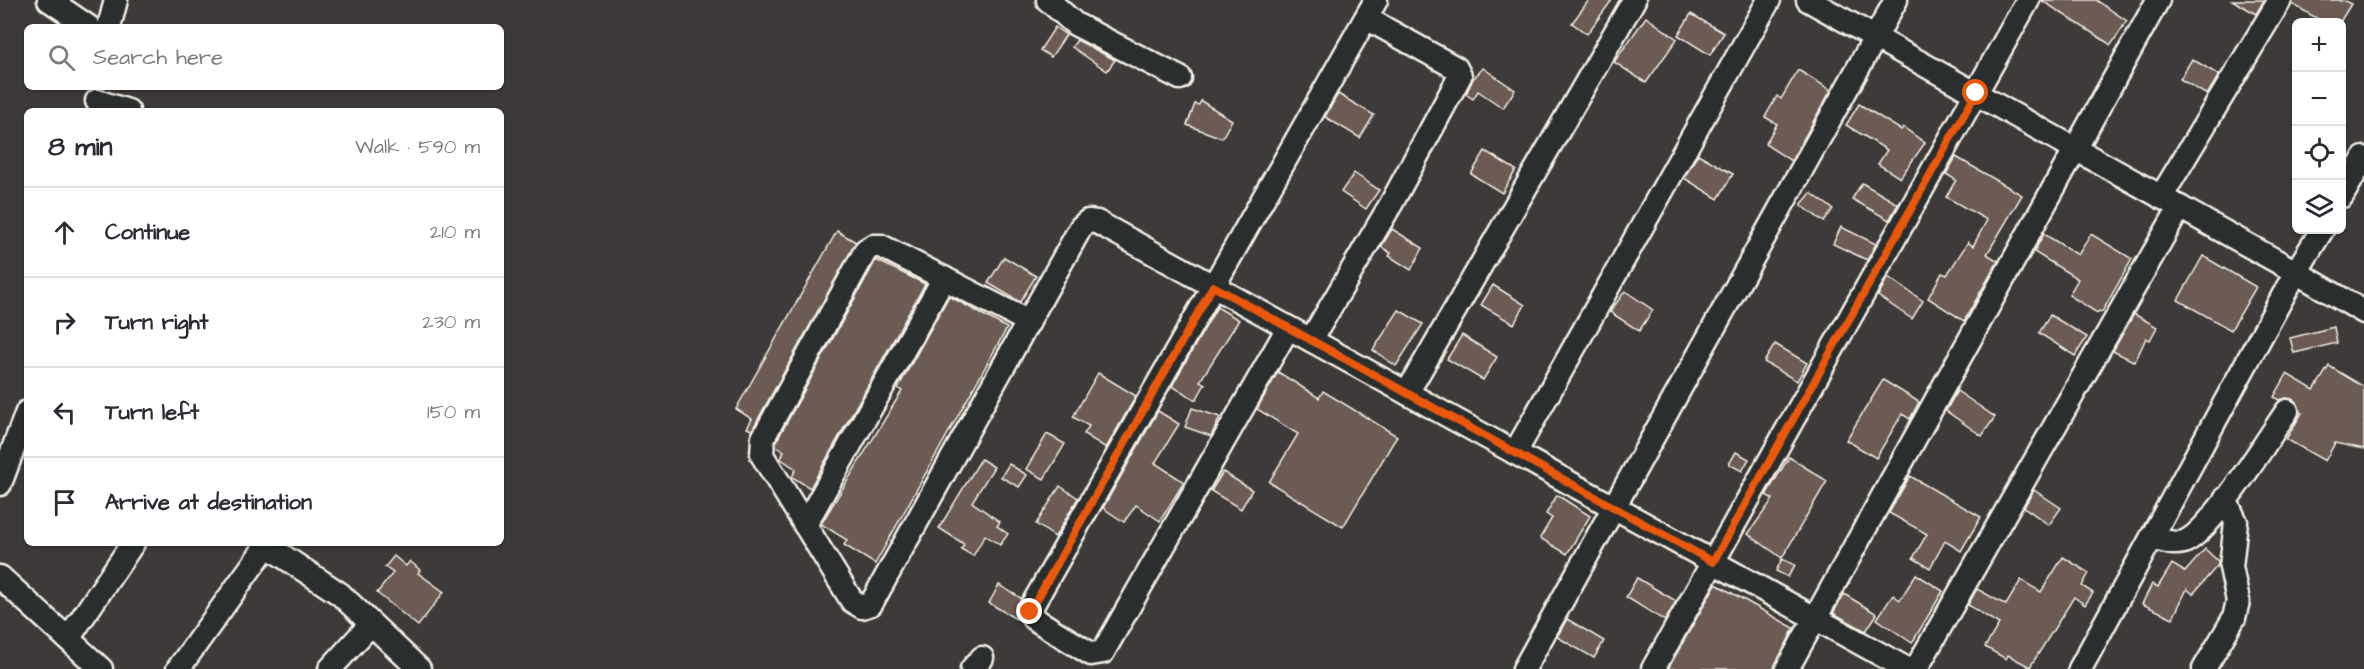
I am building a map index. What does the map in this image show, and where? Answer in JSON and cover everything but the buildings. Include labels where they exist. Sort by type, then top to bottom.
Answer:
[{"type":"street","points":[[49,0],[85,24]]},
{"type":"street","points":[[110,24],[116,0]]},
{"type":"street","points":[[1048,0],[1075,24],[1180,78]]},
{"type":"street","points":[[1407,393],[1634,0]]},
{"type":"street","points":[[1515,453],[1769,0]]},
{"type":"street","points":[[1808,0],[2364,312]]},
{"type":"street","points":[[1524,669],[1896,0]]},
{"type":"street","points":[[1653,669],[2028,0]]},
{"type":"street","points":[[1787,669],[2158,0]]},
{"type":"street","points":[[1916,669],[2280,0]]},
{"type":"street","points":[[1288,328],[1108,645],[1098,654],[1091,654],[1033,618],[1030,612],[1371,9],[1456,68],[1460,76],[1397,194],[1311,340]]},
{"type":"street","points":[[97,100],[120,108]]},
{"type":"street","points":[[2346,189],[2364,158]]},
{"type":"street","points":[[1029,322],[881,246],[873,246],[866,250],[763,438],[761,447],[762,455],[852,601],[862,607],[871,604],[1029,322],[1081,227],[1088,221],[1096,222],[1907,669]]},
{"type":"street","points":[[2079,669],[2320,234]]},
{"type":"street","points":[[805,525],[944,278]]},
{"type":"street","points":[[2152,538],[2173,544],[2185,541],[2200,530],[2225,499],[2287,411]]},
{"type":"street","points":[[0,484],[24,416]]},
{"type":"street","points":[[2204,669],[2234,618],[2238,602],[2231,567],[2236,522],[2225,499]]},
{"type":"street","points":[[68,639],[131,546]]},
{"type":"street","points":[[178,669],[264,546]]},
{"type":"street","points":[[268,546],[340,594],[419,669]]},
{"type":"street","points":[[0,577],[101,669]]},
{"type":"street","points":[[330,669],[371,624]]},
{"type":"route","points":[[1030,612],[1213,286],[1713,562],[1976,93]]}]
